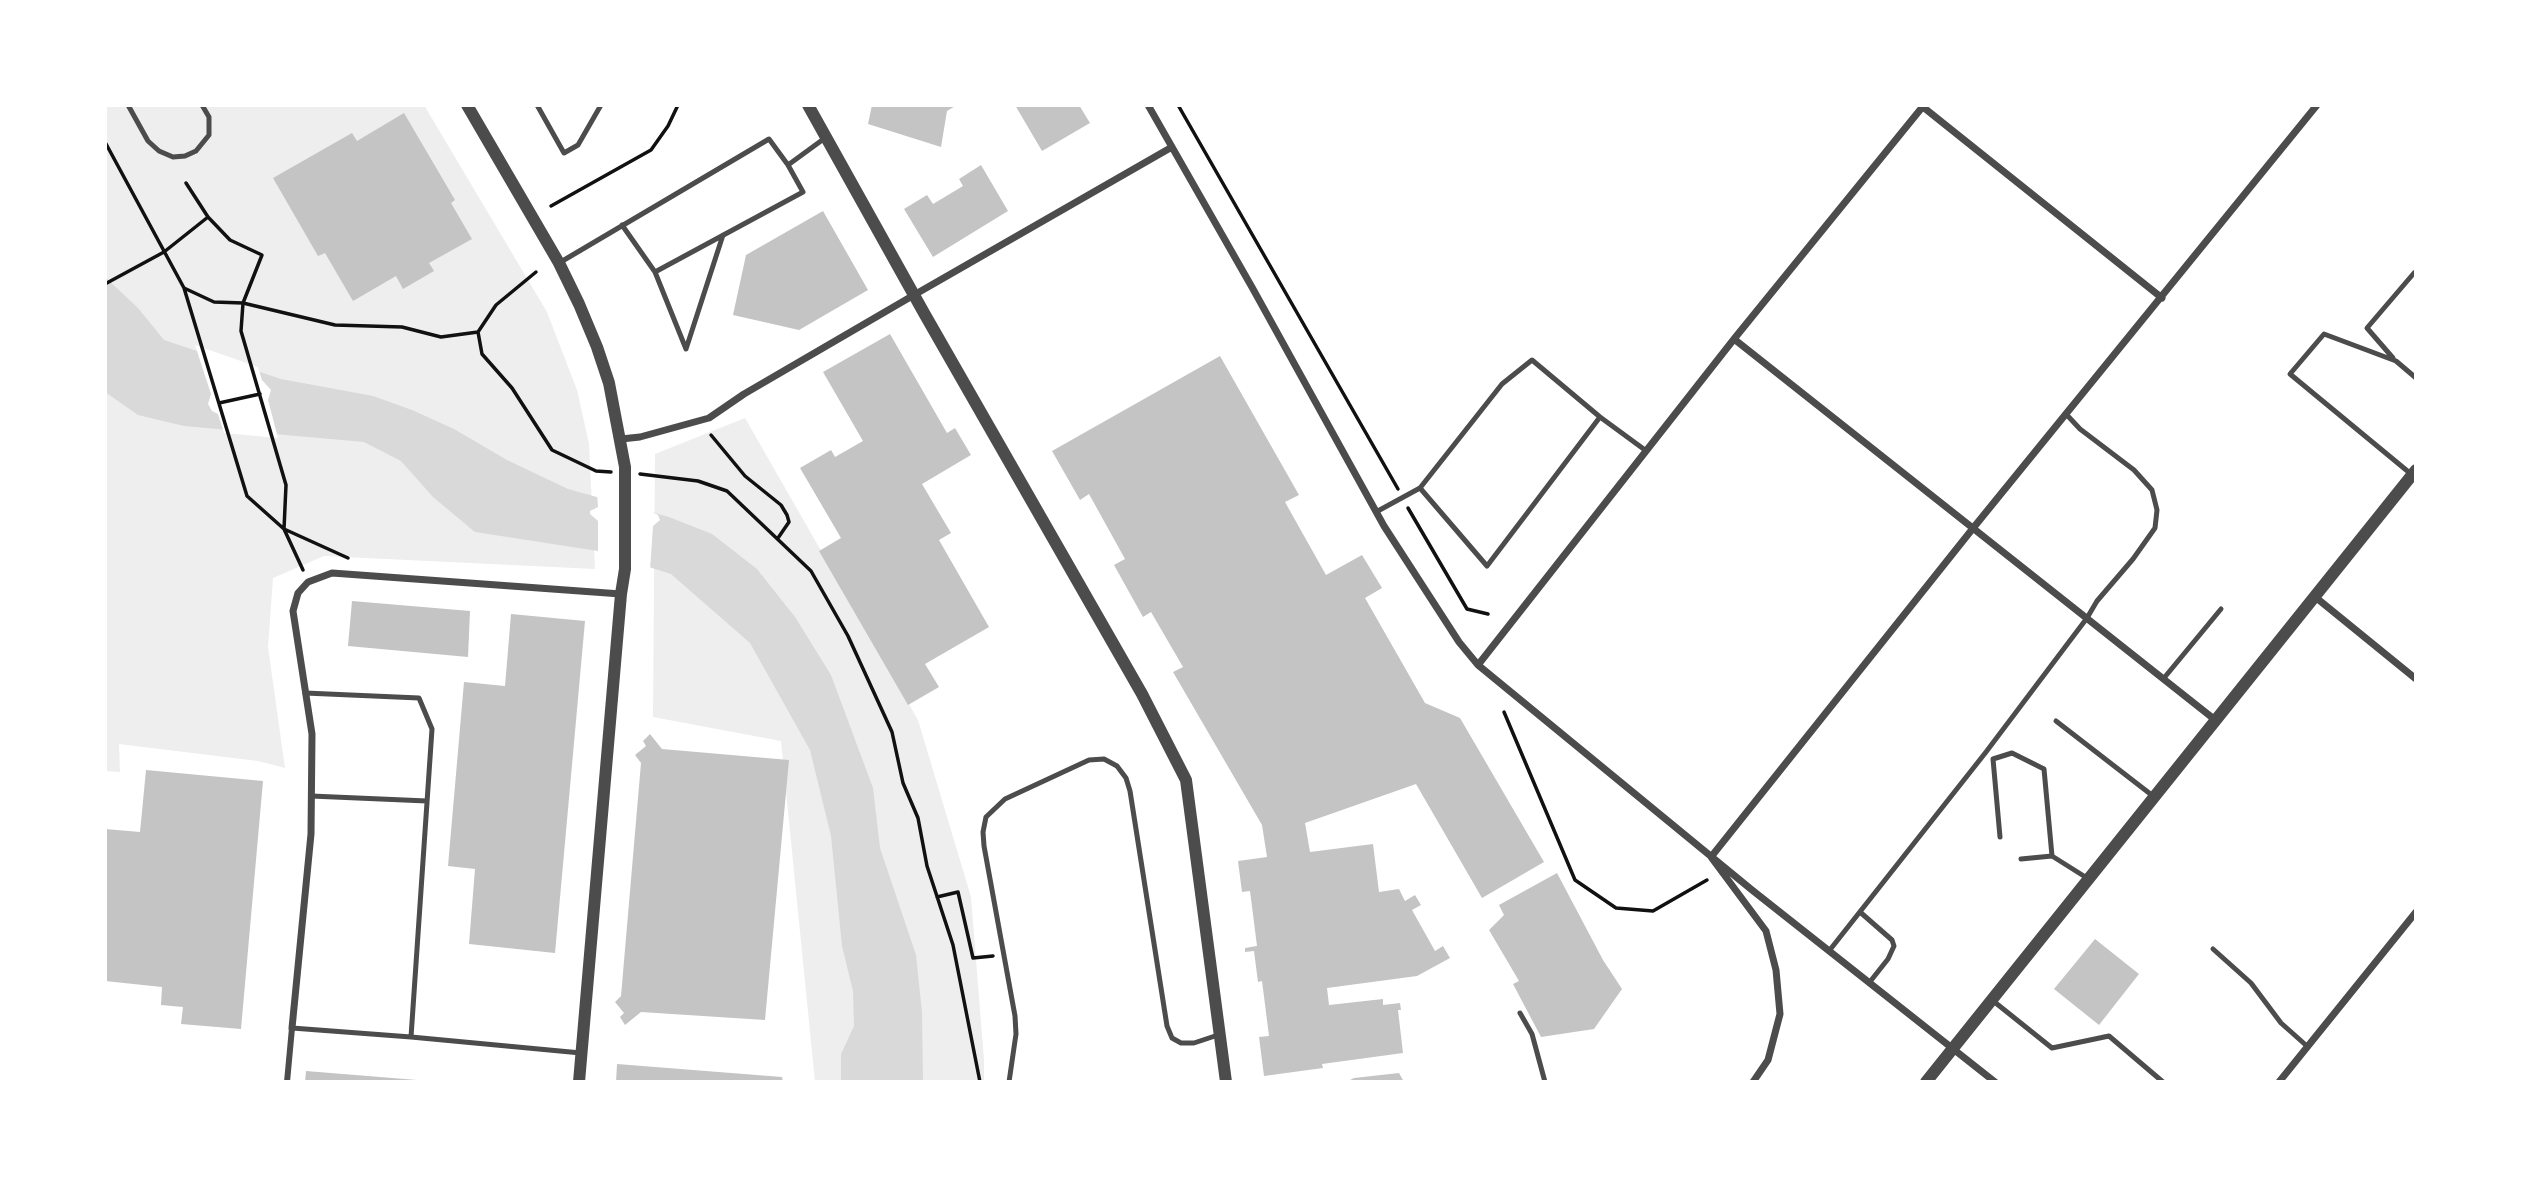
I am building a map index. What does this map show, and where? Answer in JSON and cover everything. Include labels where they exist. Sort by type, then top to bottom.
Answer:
[{"type":"street","points":[[467,105],[559,263],[597,347],[609,383],[625,467],[625,569],[579,1082]]},
{"type":"street","points":[[808,105],[1142,694],[1186,780],[1226,1082]]},
{"type":"street","points":[[1148,105],[1376,512],[1459,642],[1478,665],[1711,857],[1995,1082]]},
{"type":"street","points":[[1711,857],[1974,527],[2318,105]]},
{"type":"street","points":[[1478,665],[1645,450],[1922,106],[2162,298]]},
{"type":"street","points":[[621,439],[640,437],[709,418],[744,394],[1172,146]]},
{"type":"street","points":[[1734,339],[2214,719]]},
{"type":"street","points":[[1926,1082],[2414,472]]},
{"type":"street","points":[[287,1082],[311,834],[312,796],[312,734],[293,611],[298,593],[308,582],[332,573],[621,594]]},
{"type":"street","points":[[2314,596],[2416,679]]},
{"type":"street","points":[[1711,857],[1766,931],[1776,970],[1780,1014],[1768,1060],[1753,1082]]},
{"type":"street","points":[[2279,1082],[2416,912]]},
{"type":"lane","points":[[128,105],[148,141],[159,151],[173,156],[185,156],[196,151],[209,135],[209,117],[202,105]]},
{"type":"lane","points":[[537,105],[564,153],[578,145],[601,105]]},
{"type":"lane","points":[[788,165],[826,138]]},
{"type":"lane","points":[[559,263],[769,139],[803,192],[654,272]]},
{"type":"lane","points":[[622,225],[654,272],[686,349],[723,235]]},
{"type":"lane","points":[[2414,273],[2367,328],[2396,361],[2416,378]]},
{"type":"lane","points":[[2396,361],[2324,334],[2290,374],[2414,472]]},
{"type":"lane","points":[[1376,512],[1420,488],[1502,384],[1532,360],[1600,417],[1645,450]]},
{"type":"lane","points":[[1829,951],[1986,752],[2097,601],[2155,528],[2157,510],[2152,490],[2134,470],[2080,429],[2066,414]]},
{"type":"lane","points":[[1420,488],[1488,566],[1600,417]]},
{"type":"lane","points":[[2164,678],[2221,609]]},
{"type":"lane","points":[[305,693],[419,698],[432,729],[411,1037]]},
{"type":"lane","points":[[2056,721],[2154,796]]},
{"type":"lane","points":[[1986,752],[1993,759],[2000,837]]},
{"type":"lane","points":[[1993,759],[2012,753],[2044,769],[2052,856]]},
{"type":"lane","points":[[1009,1082],[1016,1034],[1015,1016],[984,846],[986,817],[1005,799],[1089,760],[1104,759],[1117,766],[1126,778],[1130,791],[1167,1026],[1172,1038],[1181,1043],[1219,1035]]},
{"type":"lane","points":[[312,796],[427,800]]},
{"type":"lane","points":[[2021,859],[2052,856],[2090,880]]},
{"type":"lane","points":[[1860,912],[1892,940],[1894,946],[1888,959],[1869,983]]},
{"type":"lane","points":[[2213,949],[2251,983],[2281,1023],[2308,1047]]},
{"type":"lane","points":[[1992,1000],[2052,1048],[2109,1036],[2163,1082]]},
{"type":"lane","points":[[1520,1013],[1532,1034],[1545,1082]]},
{"type":"lane","points":[[292,1028],[581,1053]]},
{"type":"path","points":[[551,206],[651,150],[668,126],[678,105]]},
{"type":"path","points":[[1178,105],[1467,609],[1488,614]]},
{"type":"path","points":[[186,183],[208,217],[230,240],[262,256],[243,303],[241,331],[286,485],[284,529],[308,582]]},
{"type":"path","points":[[105,285],[164,252],[208,217]]},
{"type":"path","points":[[478,332],[496,306],[536,272]]},
{"type":"path","points":[[184,288],[247,496],[284,529],[348,558]]},
{"type":"path","points":[[219,403],[260,394]]},
{"type":"path","points":[[710,435],[745,476],[781,505],[789,522],[778,538]]},
{"type":"path","points":[[1504,712],[1575,880],[1615,908],[1654,911],[1707,880]]},
{"type":"path","points":[[937,897],[958,892],[973,958],[1004,954]]},
{"type":"shaded area","points":[[105,105],[424,105],[547,312],[577,390],[589,444],[595,569],[324,556],[273,578],[268,647],[285,768],[258,761],[119,744],[120,772],[105,771]]},
{"type":"shaded area","points":[[105,277],[138,308],[164,340],[281,379],[373,396],[412,410],[568,489],[669,517],[712,534],[757,569],[795,617],[831,675],[873,788],[880,848],[916,955],[922,1012],[923,1082],[841,1082],[841,1054],[854,1026],[853,991],[842,946],[831,836],[810,750],[750,643],[671,574],[598,551],[475,532],[433,497],[401,461],[364,442],[184,426],[138,415],[105,392]]},
{"type":"shaded area","points":[[745,418],[918,720],[971,897],[984,1082],[815,1082],[781,741],[653,717],[655,454]]},
{"type":"pier","points":[[195,345],[258,367],[262,380],[271,390],[268,400],[278,438],[224,433],[218,414],[212,411],[208,404],[211,394]]},
{"type":"pier","points":[[597,493],[652,509],[652,512],[658,515],[660,520],[653,526],[650,570],[598,554],[598,521],[590,514],[590,511],[598,507]]},
{"type":"building","points":[[872,105],[957,105],[947,111],[941,147],[868,124]]},
{"type":"building","points":[[1015,105],[1079,105],[1090,123],[1042,151]]},
{"type":"building","points":[[404,113],[455,200],[451,203],[472,239],[429,263],[434,271],[403,289],[396,276],[353,301],[325,253],[318,256],[273,178],[352,133],[357,141]]},
{"type":"building","points":[[981,165],[1008,211],[933,257],[904,209],[927,195],[933,204],[963,186],[959,179]]},
{"type":"building","points":[[823,211],[868,290],[799,330],[733,315],[746,255]]},
{"type":"building","points":[[890,334],[947,433],[955,428],[971,455],[922,484],[951,533],[939,540],[989,627],[925,664],[939,687],[908,705],[819,551],[841,538],[800,468],[831,450],[835,457],[863,441],[823,372]]},
{"type":"building","points":[[1220,356],[1299,495],[1285,502],[1326,575],[1362,555],[1382,588],[1365,598],[1425,703],[1460,718],[1544,862],[1482,898],[1416,784],[1305,823],[1310,852],[1373,844],[1379,892],[1399,889],[1405,901],[1415,895],[1421,905],[1412,910],[1435,951],[1443,946],[1450,958],[1417,976],[1327,988],[1329,1005],[1383,999],[1383,1005],[1400,1003],[1401,1010],[1398,1010],[1403,1053],[1322,1064],[1323,1068],[1264,1076],[1259,1037],[1269,1036],[1262,981],[1258,982],[1254,951],[1245,952],[1245,948],[1257,946],[1250,891],[1242,892],[1238,861],[1267,857],[1262,825],[1173,672],[1183,667],[1151,612],[1143,617],[1114,565],[1125,559],[1089,494],[1080,500],[1052,451]]},
{"type":"building","points":[[352,601],[470,611],[468,657],[348,646]]},
{"type":"building","points":[[511,614],[585,621],[555,953],[469,944],[475,869],[448,866],[464,682],[505,686]]},
{"type":"building","points":[[650,734],[662,749],[789,760],[765,1020],[641,1012],[625,1025],[620,1017],[624,1013],[615,1002],[621,996],[641,763],[635,755],[646,746],[643,741]]},
{"type":"building","points":[[146,770],[263,781],[241,1029],[181,1024],[183,1007],[161,1005],[162,987],[105,981],[105,829],[140,832]]},
{"type":"building","points":[[1557,873],[1603,960],[1622,989],[1594,1029],[1541,1037],[1513,984],[1519,981],[1489,930],[1504,915],[1499,905]]},
{"type":"building","points":[[2095,939],[2139,974],[2099,1025],[2054,989]]},
{"type":"building","points":[[617,1064],[782,1077],[783,1082],[616,1082]]},
{"type":"building","points":[[306,1071],[417,1080],[417,1082],[305,1082]]},
{"type":"building","points":[[1399,1073],[1404,1082],[1346,1082],[1354,1078]]}]
